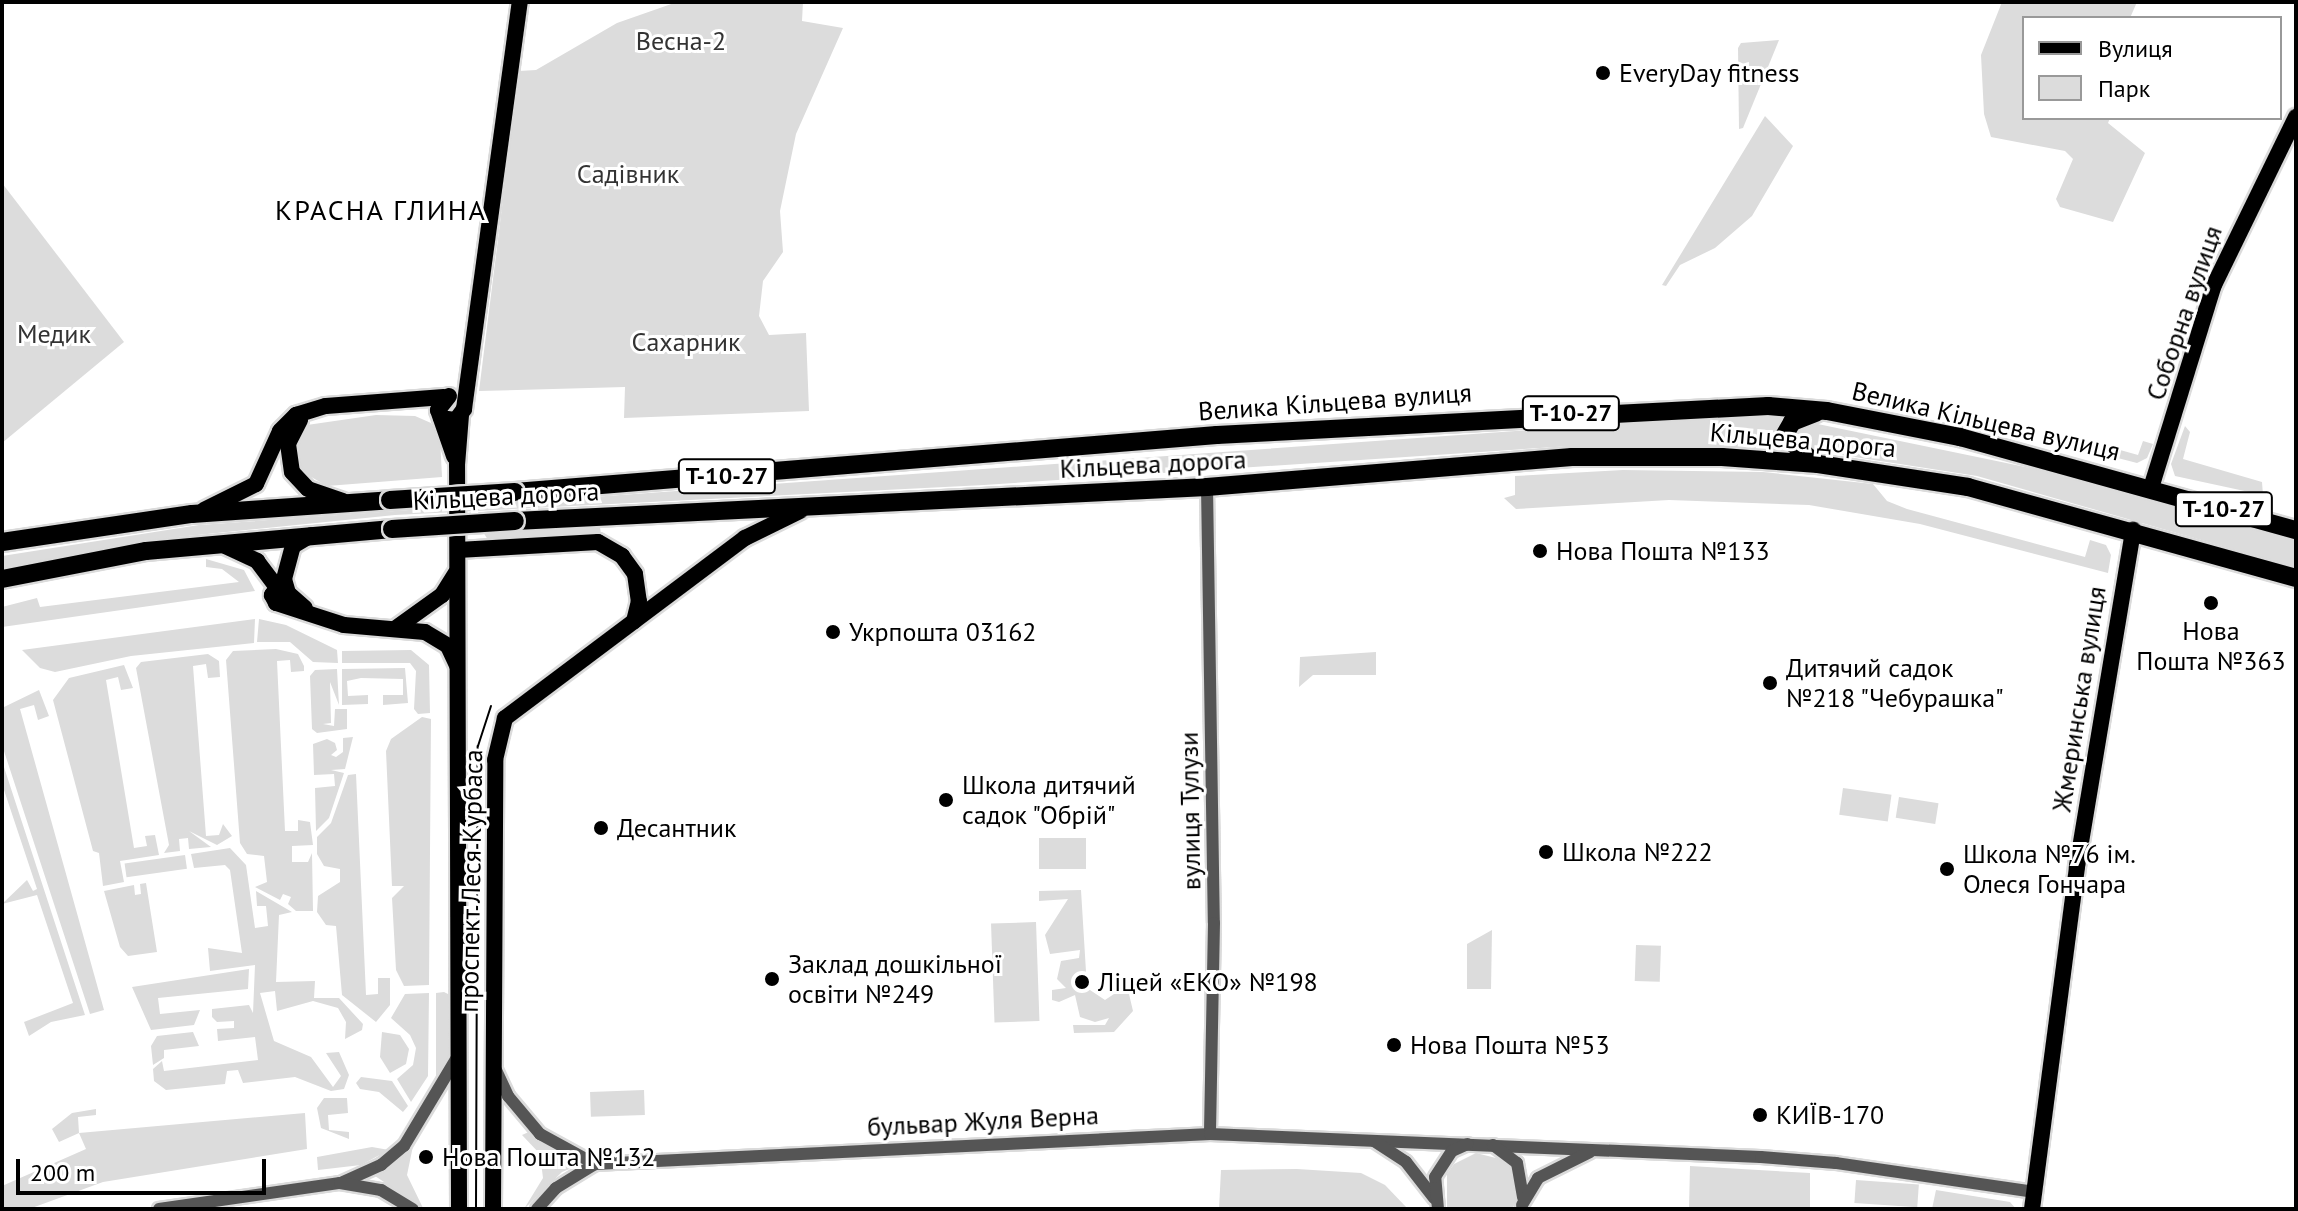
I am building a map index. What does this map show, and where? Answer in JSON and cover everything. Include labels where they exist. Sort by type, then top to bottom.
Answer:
[{"type":"highway","name":"Велика Кільцева вулиця","points":[[515,492],[939,455],[1532,415],[1713,406],[1827,411],[1960,437],[2151,488]]},
{"type":"highway","points":[[1818,464],[1789,445],[1785,432],[1800,417],[1827,411]]},
{"type":"highway","name":"Кільцева дорога","points":[[2,579],[214,543],[316,533],[1207,487],[1572,457],[1722,457],[1818,464],[1968,487],[2133,530],[2296,578]]},
{"type":"highway","name":"Т-10-27","points":[[2151,488],[2296,530]]},
{"type":"highway","name":"Кільцева дорога","points":[[192,514],[515,492]]},
{"type":"highway","name":"Т-10-27","points":[[2,542],[192,514]]},
{"type":"main road","points":[[457,465],[520,2]]},
{"type":"main road","name":"Соборна вулиця","points":[[2151,488],[2210,294],[2296,117]]},
{"type":"main road","points":[[457,465],[444,406],[468,372]]},
{"type":"main road","points":[[192,514],[256,484],[287,421],[309,410],[400,401],[444,406],[458,398],[462,412]]},
{"type":"main road","points":[[444,406],[452,421],[462,412]]},
{"type":"main road","points":[[309,410],[288,444],[292,472],[308,489],[352,503]]},
{"type":"main road","name":"проспект Леся Курбаса","points":[[457,465],[460,674],[459,1209]]},
{"type":"main road","name":"проспект Леся Курбаса","points":[[493,1209],[497,736],[516,706],[705,567],[770,522],[813,508]]},
{"type":"main road","name":"Жмеринська вулиця","points":[[2033,1200],[2077,866],[2133,530]]},
{"type":"main road","points":[[283,593],[293,546],[316,533]]},
{"type":"main road","points":[[458,550],[598,542],[622,556],[635,574],[639,601],[634,621]]},
{"type":"main road","points":[[214,543],[257,561],[283,593],[322,617],[344,625],[400,628],[448,646],[460,674]]},
{"type":"main road","points":[[400,628],[442,595],[458,568]]},
{"type":"main road","points":[[400,628],[442,606],[457,588]]},
{"type":"street","name":"вулиця Тулузи","points":[[1207,487],[1214,923],[1210,1134]]},
{"type":"street","points":[[159,1209],[340,1183],[381,1165],[404,1146],[449,1078],[457,1055]]},
{"type":"street","points":[[493,1060],[508,1096],[540,1134],[595,1164]]},
{"type":"street","name":"бульвар Жуля Верна","points":[[537,1209],[556,1188],[595,1164],[1210,1134],[1471,1143],[1836,1163],[2033,1200]]},
{"type":"street","points":[[1374,1141],[1406,1162],[1436,1204]]},
{"type":"street","points":[[1436,1204],[1441,1163],[1471,1143]]},
{"type":"street","points":[[1490,1144],[1517,1163],[1525,1189],[1520,1207]]},
{"type":"street","name":"бульвар Жуля Верна","points":[[1520,1207],[1538,1178],[1555,1166],[1601,1150]]},
{"type":"street","points":[[340,1183],[381,1190],[413,1209]]},
{"type":"green space","points":[[677,2],[803,2],[802,21],[843,28],[796,134],[780,211],[783,252],[763,281],[759,316],[769,335],[806,333],[809,411],[624,418],[625,387],[479,391],[519,71],[536,70],[617,23]]},
{"type":"green space","points":[[2002,2],[2137,2],[2131,16],[2022,16],[2022,120],[2109,120],[2108,123],[2145,153],[2113,222],[2060,207],[2056,199],[2073,159],[2065,151],[1991,137],[1984,114],[1981,55]]},
{"type":"green space","points":[[1779,40],[1743,128],[1739,129],[1738,48],[1741,43]]},
{"type":"green space","points":[[1765,116],[1793,146],[1752,216],[1715,248],[1680,265],[1666,286],[1662,285]]},
{"type":"green space","name":"Медик","points":[[2,183],[124,342],[2,443]]},
{"type":"green space","points":[[376,415],[415,416],[431,423],[440,438],[442,477],[327,486],[299,470],[295,453],[307,425]]},
{"type":"green space","points":[[1727,416],[1783,417],[1775,433],[1780,450],[1571,446],[984,485],[395,515],[139,541],[2,569],[2,556],[199,525]]},
{"type":"green space","points":[[1808,422],[2054,473],[2296,541],[2296,567],[1977,476],[1803,449],[1794,429]]},
{"type":"green space","points":[[2185,426],[2190,432],[2183,459],[2262,482],[2263,495],[2175,476],[2171,464]]},
{"type":"green space","points":[[2088,441],[2138,455],[2143,441],[2153,444],[2147,458],[2137,463],[2083,449]]},
{"type":"green space","points":[[1623,470],[1763,472],[1873,484],[1887,501],[1907,509],[2085,557],[2090,540],[2106,545],[2111,555],[2108,573],[1920,524],[1809,505],[1669,500],[1516,509],[1504,498],[1515,495],[1515,476]]},
{"type":"green space","points":[[600,527],[601,534],[490,543],[483,532]]},
{"type":"green space","points":[[206,559],[244,570],[255,591],[2,627],[2,607],[37,598],[40,607],[239,582],[222,569],[206,567]]},
{"type":"green space","points":[[255,619],[254,643],[131,656],[55,672],[40,668],[22,650]]},
{"type":"green space","points":[[259,619],[286,625],[337,650],[338,663],[313,662],[290,642],[257,642]]},
{"type":"green space","points":[[276,649],[298,654],[304,666],[304,671],[291,672],[290,660],[277,661],[285,831],[298,831],[298,820],[310,822],[313,845],[292,846],[292,862],[308,862],[312,853],[313,911],[296,911],[288,904],[291,897],[283,894],[280,900],[255,887],[267,882],[264,856],[247,854],[240,843],[226,660],[233,651]]},
{"type":"green space","points":[[411,650],[429,665],[430,713],[418,714],[414,709],[416,671],[410,663],[342,663],[342,651]]},
{"type":"green space","points":[[1376,652],[1376,675],[1313,675],[1299,687],[1300,657]]},
{"type":"green space","points":[[208,654],[219,661],[220,677],[208,678],[206,664],[193,666],[206,836],[219,835],[223,824],[232,836],[217,845],[189,831],[211,847],[189,849],[188,838],[179,839],[180,851],[164,853],[169,845],[136,668],[141,662]]},
{"type":"green space","points":[[124,665],[133,688],[121,690],[118,677],[106,680],[134,848],[147,846],[145,836],[155,835],[159,855],[120,861],[124,882],[103,886],[99,853],[93,851],[53,700],[69,678]]},
{"type":"green space","points":[[405,668],[408,703],[383,705],[383,695],[403,695],[403,679],[361,678],[347,681],[348,696],[368,695],[368,704],[342,705],[342,669]]},
{"type":"green space","points":[[337,669],[339,705],[330,682],[331,723],[323,724],[334,726],[335,709],[347,709],[347,729],[317,733],[312,729],[310,676],[315,670]]},
{"type":"green space","points":[[39,690],[49,716],[38,720],[34,705],[20,709],[104,1010],[90,1014],[2,745],[2,708]]},
{"type":"green space","points":[[422,717],[431,719],[429,985],[404,986],[396,970],[392,898],[404,886],[392,886],[386,751],[391,739]]},
{"type":"green space","points":[[353,737],[345,769],[331,770],[344,773],[329,818],[316,831],[315,788],[335,786],[334,774],[314,775],[313,744],[327,739],[335,743],[337,750],[331,755],[336,757],[343,752],[343,738]]},
{"type":"green space","points":[[2,761],[85,1015],[51,1022],[29,1036],[24,1022],[73,1003],[37,895],[2,904],[27,880],[33,891],[37,889],[2,784]]},
{"type":"green space","points":[[356,774],[366,995],[378,994],[378,978],[390,978],[390,1005],[376,1022],[342,995],[336,926],[326,925],[317,912],[318,896],[340,882],[340,869],[324,866],[317,854],[317,837],[331,823],[348,775]]},
{"type":"green space","points":[[1843,788],[1892,795],[1888,822],[1839,815]]},
{"type":"green space","points":[[1899,797],[1939,803],[1935,824],[1896,818]]},
{"type":"green space","points":[[1039,838],[1086,838],[1086,869],[1039,869]]},
{"type":"green space","points":[[230,848],[246,865],[255,928],[268,926],[266,906],[257,906],[256,891],[292,912],[279,915],[276,982],[315,981],[314,998],[339,998],[363,1024],[362,1030],[345,1039],[346,1022],[338,1008],[313,1001],[277,1011],[275,991],[260,993],[274,1041],[311,1057],[333,1087],[341,1076],[326,1053],[339,1052],[349,1075],[344,1089],[331,1091],[295,1077],[243,1083],[238,1070],[227,1071],[225,1084],[166,1090],[154,1081],[153,1069],[162,1061],[164,1071],[258,1060],[255,1037],[218,1041],[217,1029],[234,1028],[234,1021],[217,1022],[212,1017],[212,1009],[249,1005],[253,1013],[255,965],[210,971],[208,948],[242,953],[230,870],[225,865],[194,868],[191,854]]},
{"type":"green space","points":[[185,855],[187,869],[127,877],[125,863]]},
{"type":"green space","points":[[146,883],[157,952],[128,956],[120,947],[104,891],[134,885],[135,895],[141,894],[140,884]]},
{"type":"green space","points":[[1081,890],[1087,988],[1105,1000],[1120,990],[1129,994],[1133,1011],[1114,1032],[1074,1033],[1073,1025],[1105,1025],[1109,1018],[1095,1022],[1080,1017],[1075,995],[1059,1002],[1052,1000],[1052,990],[1066,988],[1057,979],[1061,961],[1079,958],[1080,950],[1050,954],[1045,935],[1068,899],[1039,901],[1039,891]]},
{"type":"green space","points":[[1036,922],[1039,1021],[994,1023],[991,924]]},
{"type":"green space","points":[[1492,930],[1491,989],[1467,989],[1467,944]]},
{"type":"green space","points":[[1636,945],[1661,946],[1660,982],[1635,981]]},
{"type":"green space","points":[[249,969],[248,989],[158,998],[160,1014],[200,1010],[194,1025],[151,1030],[132,987]]},
{"type":"green space","points":[[429,993],[428,1076],[411,1102],[397,1079],[413,1065],[416,1048],[410,1035],[391,1018],[405,994]]},
{"type":"green space","points":[[436,993],[450,995],[450,1052],[436,1085]]},
{"type":"green space","points":[[193,1032],[199,1046],[164,1050],[164,1058],[153,1065],[151,1046],[157,1036]]},
{"type":"green space","points":[[382,1032],[400,1035],[409,1049],[406,1064],[390,1073],[380,1057]]},
{"type":"green space","points":[[361,1077],[392,1081],[408,1106],[403,1112],[379,1092],[360,1089],[356,1083]]},
{"type":"green space","points":[[644,1090],[645,1115],[591,1117],[590,1092]]},
{"type":"green space","points":[[324,1098],[347,1098],[348,1113],[328,1115],[329,1130],[349,1132],[349,1139],[321,1128],[317,1108]]},
{"type":"green space","points":[[96,1109],[96,1115],[78,1117],[79,1133],[59,1142],[52,1129],[72,1113]]},
{"type":"green space","points":[[305,1113],[307,1149],[103,1182],[29,1209],[2,1209],[2,1186],[86,1149],[79,1133]]},
{"type":"green space","points":[[531,1131],[560,1157],[582,1164],[562,1172],[524,1209],[543,1178],[540,1154],[522,1135]]},
{"type":"green space","points":[[413,1146],[407,1175],[423,1208],[375,1176]]},
{"type":"green space","points":[[372,1147],[389,1150],[361,1165],[318,1170],[317,1157]]},
{"type":"green space","points":[[1476,1153],[1500,1159],[1510,1167],[1518,1190],[1513,1209],[1447,1209],[1447,1174],[1454,1164]]},
{"type":"green space","points":[[1690,1166],[1810,1173],[1810,1209],[1689,1209]]},
{"type":"green space","points":[[1297,1169],[1361,1173],[1385,1185],[1408,1209],[1219,1209],[1221,1170]]},
{"type":"green space","points":[[1856,1180],[1919,1184],[1917,1207],[1854,1203]]},
{"type":"green space","points":[[1936,1190],[2010,1202],[2016,1209],[1932,1209]]},
{"type":"tram line","points":[[476,1209],[478,746],[491,706]]},
{"type":"place","name":"EveryDay fitness","points":[[1603,73]]},
{"type":"place","name":"Нова Пошта №133","points":[[1540,551]]},
{"type":"place","name":"Нова Пошта №363","points":[[2211,603]]},
{"type":"place","name":"Укрпошта 03162","points":[[833,632]]},
{"type":"place","name":"Дитячий садок №218 \"Чебурашка\"","points":[[1770,683]]},
{"type":"place","name":"Школа дитячий садок \"Обрій\"","points":[[946,800]]},
{"type":"place","name":"Десантник","points":[[601,828]]},
{"type":"place","name":"Школа №222","points":[[1546,852]]},
{"type":"place","name":"Школа №76 ім. Олеся Гончара","points":[[1947,869]]},
{"type":"place","name":"Заклад дошкільної освіти №249","points":[[772,979]]},
{"type":"place","name":"Ліцей «ЕКО» №198","points":[[1082,982]]},
{"type":"place","name":"Нова Пошта №53","points":[[1394,1045]]},
{"type":"place","name":"КИЇВ-170","points":[[1760,1115]]},
{"type":"place","name":"Нова Пошта №132","points":[[426,1157]]},
{"type":"district","name":"КРАСНА ГЛИНА","points":[[381,210]]},
{"type":"park label","name":"Весна-2","points":[[681,41]]},
{"type":"park label","name":"Садівник","points":[[628,174]]},
{"type":"park label","name":"Сахарник","points":[[686,342]]}]
